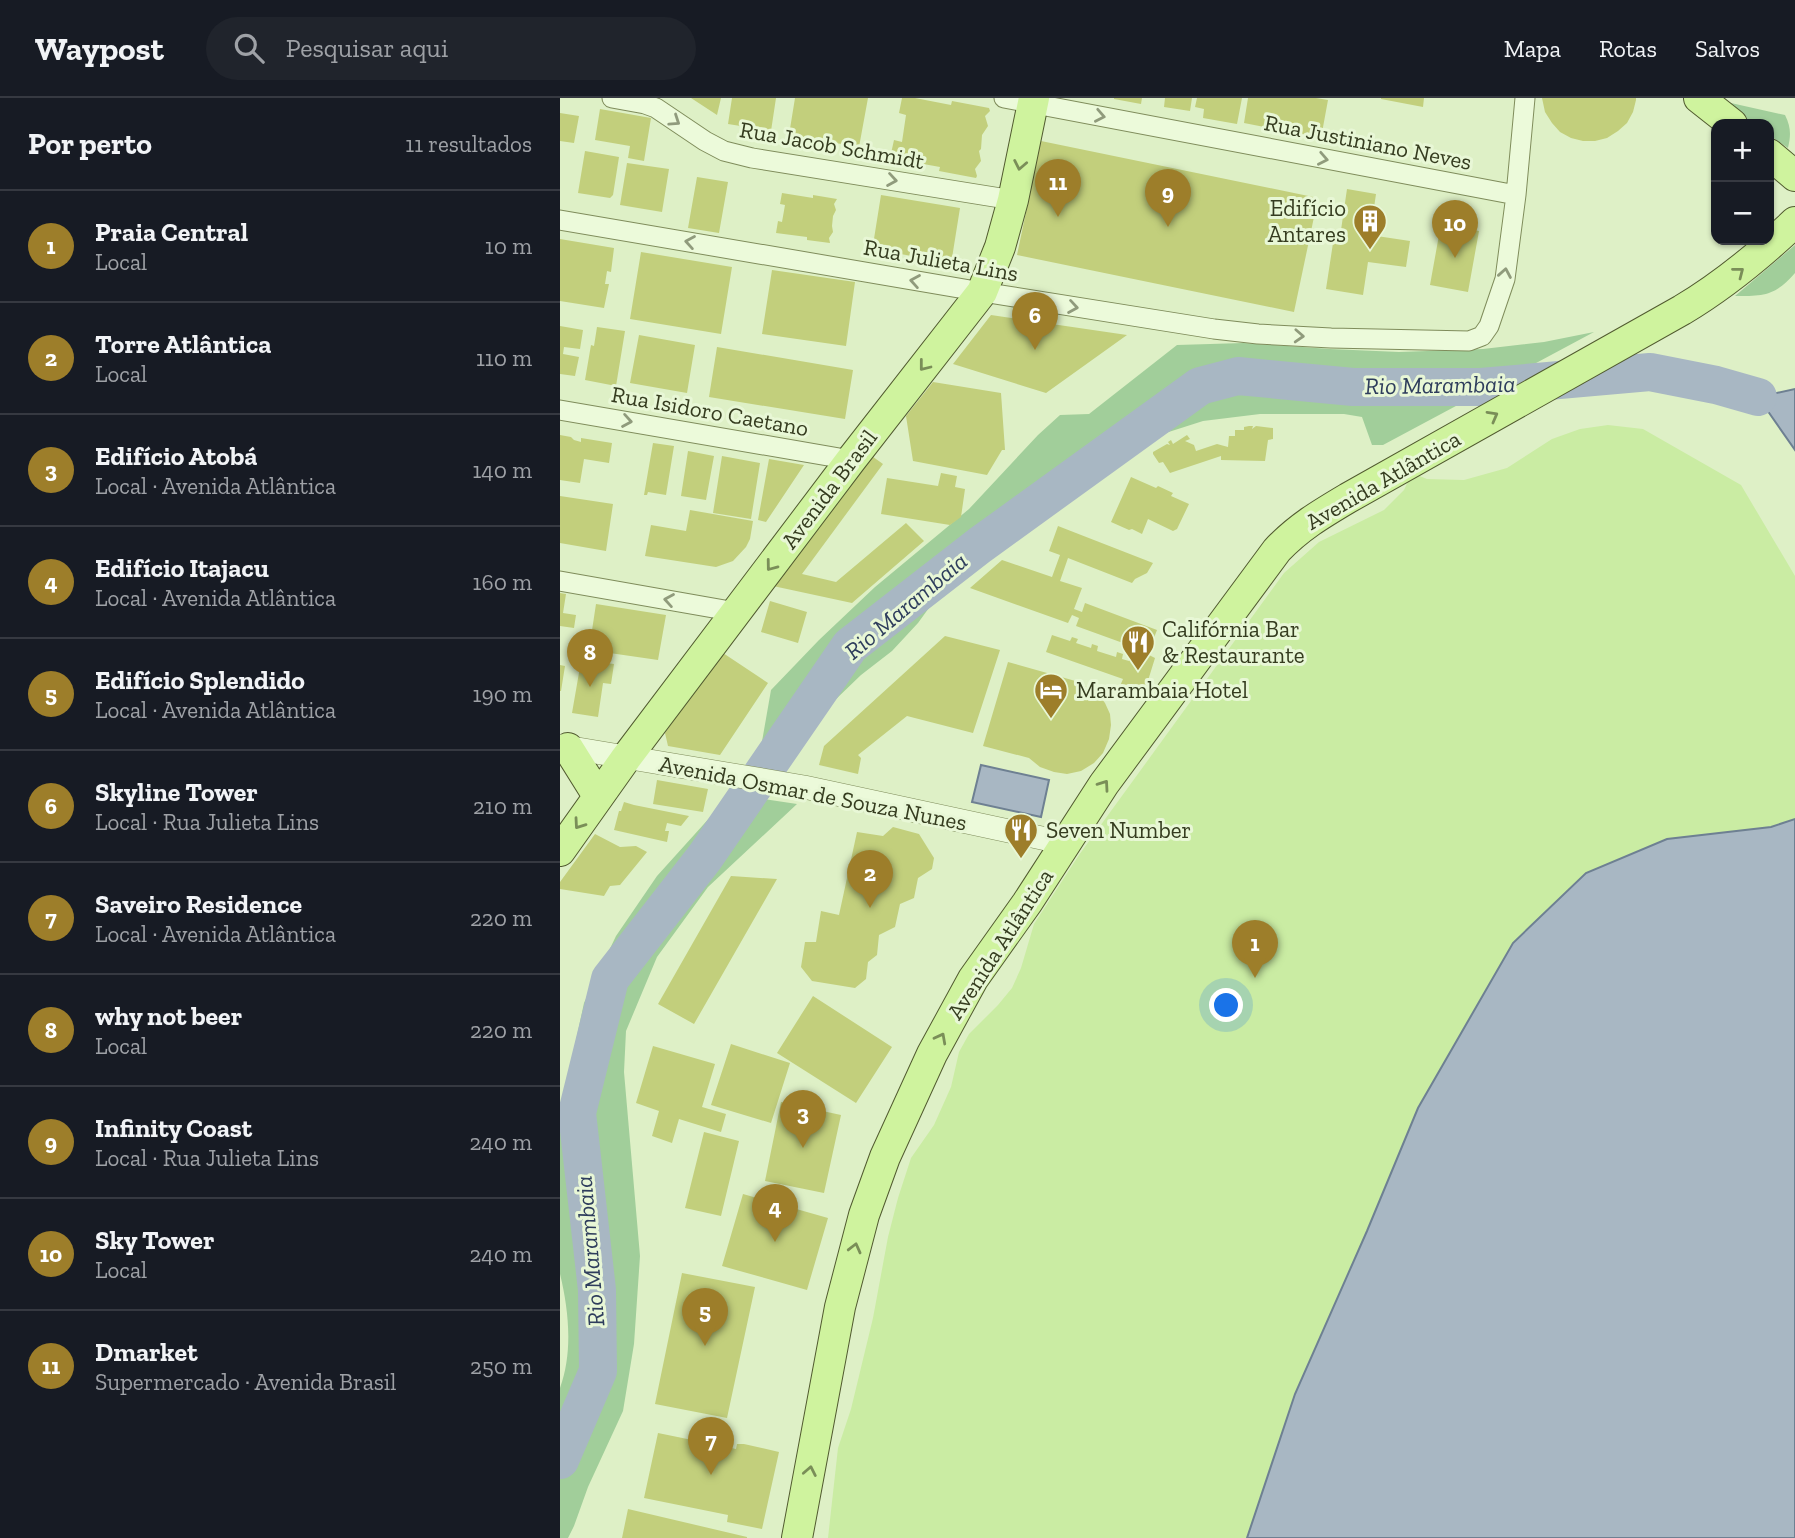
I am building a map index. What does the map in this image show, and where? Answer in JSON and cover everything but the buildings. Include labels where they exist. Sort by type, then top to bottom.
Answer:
[{"type":"main road","points":[[1699,98],[1726,119]]},
{"type":"main road","name":"Avenida Brasil","points":[[560,850],[736,612],[982,292],[1000,247],[1013,200],[1024,100]]},
{"type":"main road","points":[[1774,159],[1795,176]]},
{"type":"main road","name":"Avenida Atlântica","points":[[797,1538],[840,1307],[864,1215],[885,1157],[932,1054],[973,979],[1027,903],[1104,784],[1261,572],[1293,534],[1310,520],[1682,310],[1740,271],[1795,222]]},
{"type":"main road","points":[[564,747],[598,796]]},
{"type":"street","name":"Rua Jacob Schmidt","points":[[612,98],[656,108],[724,151],[752,158],[1013,200]]},
{"type":"street","points":[[1516,195],[1525,98]]},
{"type":"street","name":"Rua Justiniano Neves","points":[[1024,100],[1516,195]]},
{"type":"street","name":"Rua Julieta Lins","points":[[560,220],[1213,329],[1331,338],[1469,341],[1482,336],[1489,326],[1505,279],[1516,195]]},
{"type":"street","name":"Rua Isidoro Caetano","points":[[560,410],[851,460]]},
{"type":"street","points":[[560,581],[736,612]]},
{"type":"street","name":"Avenida Osmar de Souza Nunes","points":[[564,747],[804,788],[1065,843]]},
{"type":"shaded area","points":[[1722,101],[1785,115],[1790,131],[1788,148],[1774,138],[1774,119],[1745,119]]},
{"type":"shaded area","points":[[1795,245],[1795,273],[1781,286],[1761,295],[1735,296]]},
{"type":"shaded area","points":[[1594,332],[1383,445],[1372,445],[1362,417],[1344,414],[1260,414],[1203,421],[1111,454],[1057,496],[1025,527],[947,583],[918,623],[892,651],[861,675],[806,728],[793,756],[760,753],[771,690],[819,640],[875,587],[969,509],[1060,415],[1089,414],[1177,345],[1243,343],[1399,352],[1483,349],[1544,342]]},
{"type":"shaded area","points":[[731,794],[797,804],[708,887],[657,957],[626,1031],[624,1072],[640,1256],[634,1344],[623,1411],[588,1487],[574,1526],[568,1538],[560,1538],[560,1388],[567,1360],[568,1331],[560,1274],[560,1115],[584,1003],[616,936],[657,876]]},
{"type":"sand","points":[[1608,425],[1643,429],[1741,485],[1795,576],[1795,819],[1771,827],[1667,839],[1513,943],[1418,1108],[1295,1394],[1247,1538],[828,1538],[838,1448],[851,1409],[873,1318],[888,1237],[911,1158],[934,1125],[951,1087],[959,1052],[969,1034],[1012,988],[1034,924],[1079,855],[1284,573],[1319,542],[1384,510],[1404,490],[1412,473],[1427,479],[1464,480],[1507,468],[1552,439],[1580,429]]},
{"type":"water","points":[[1795,389],[1795,450],[1758,397]]},
{"type":"water","points":[[981,765],[1049,780],[1041,817],[972,802]]},
{"type":"water","points":[[1795,819],[1795,1538],[1247,1538],[1295,1394],[1418,1108],[1513,943],[1586,873],[1667,839],[1771,827]]},
{"type":"waterway","name":"Rio Marambaia","points":[[560,1460],[598,1371],[597,1290],[577,1113],[610,979],[705,857],[850,646],[980,545],[1200,386],[1238,376],[1353,387],[1481,387],[1650,372],[1716,385],[1758,397]]},
{"type":"place","name":"Dmarket","points":[[1058,217]]},
{"type":"place","name":"Infinity Coast","points":[[1168,227]]},
{"type":"place","name":"Edifício Antares","points":[[1370,251]]},
{"type":"place","name":"Sky Tower","points":[[1455,258]]},
{"type":"place","name":"Skyline Tower","points":[[1035,350]]},
{"type":"place","name":"Califórnia Bar & Restaurante","points":[[1138,672]]},
{"type":"place","name":"why not beer","points":[[590,687]]},
{"type":"place","name":"Marambaia Hotel","points":[[1051,720]]},
{"type":"place","name":"Seven Number","points":[[1021,860]]},
{"type":"place","name":"Torre Atlântica","points":[[870,908]]},
{"type":"place","name":"Praia Central","points":[[1255,978]]},
{"type":"place","name":"Edifício Atobá","points":[[803,1148]]},
{"type":"place","name":"Edifício Itajacu","points":[[775,1242]]},
{"type":"place","name":"Edifício Splendido","points":[[705,1346]]},
{"type":"place","name":"Saveiro Residence","points":[[711,1475]]}]
